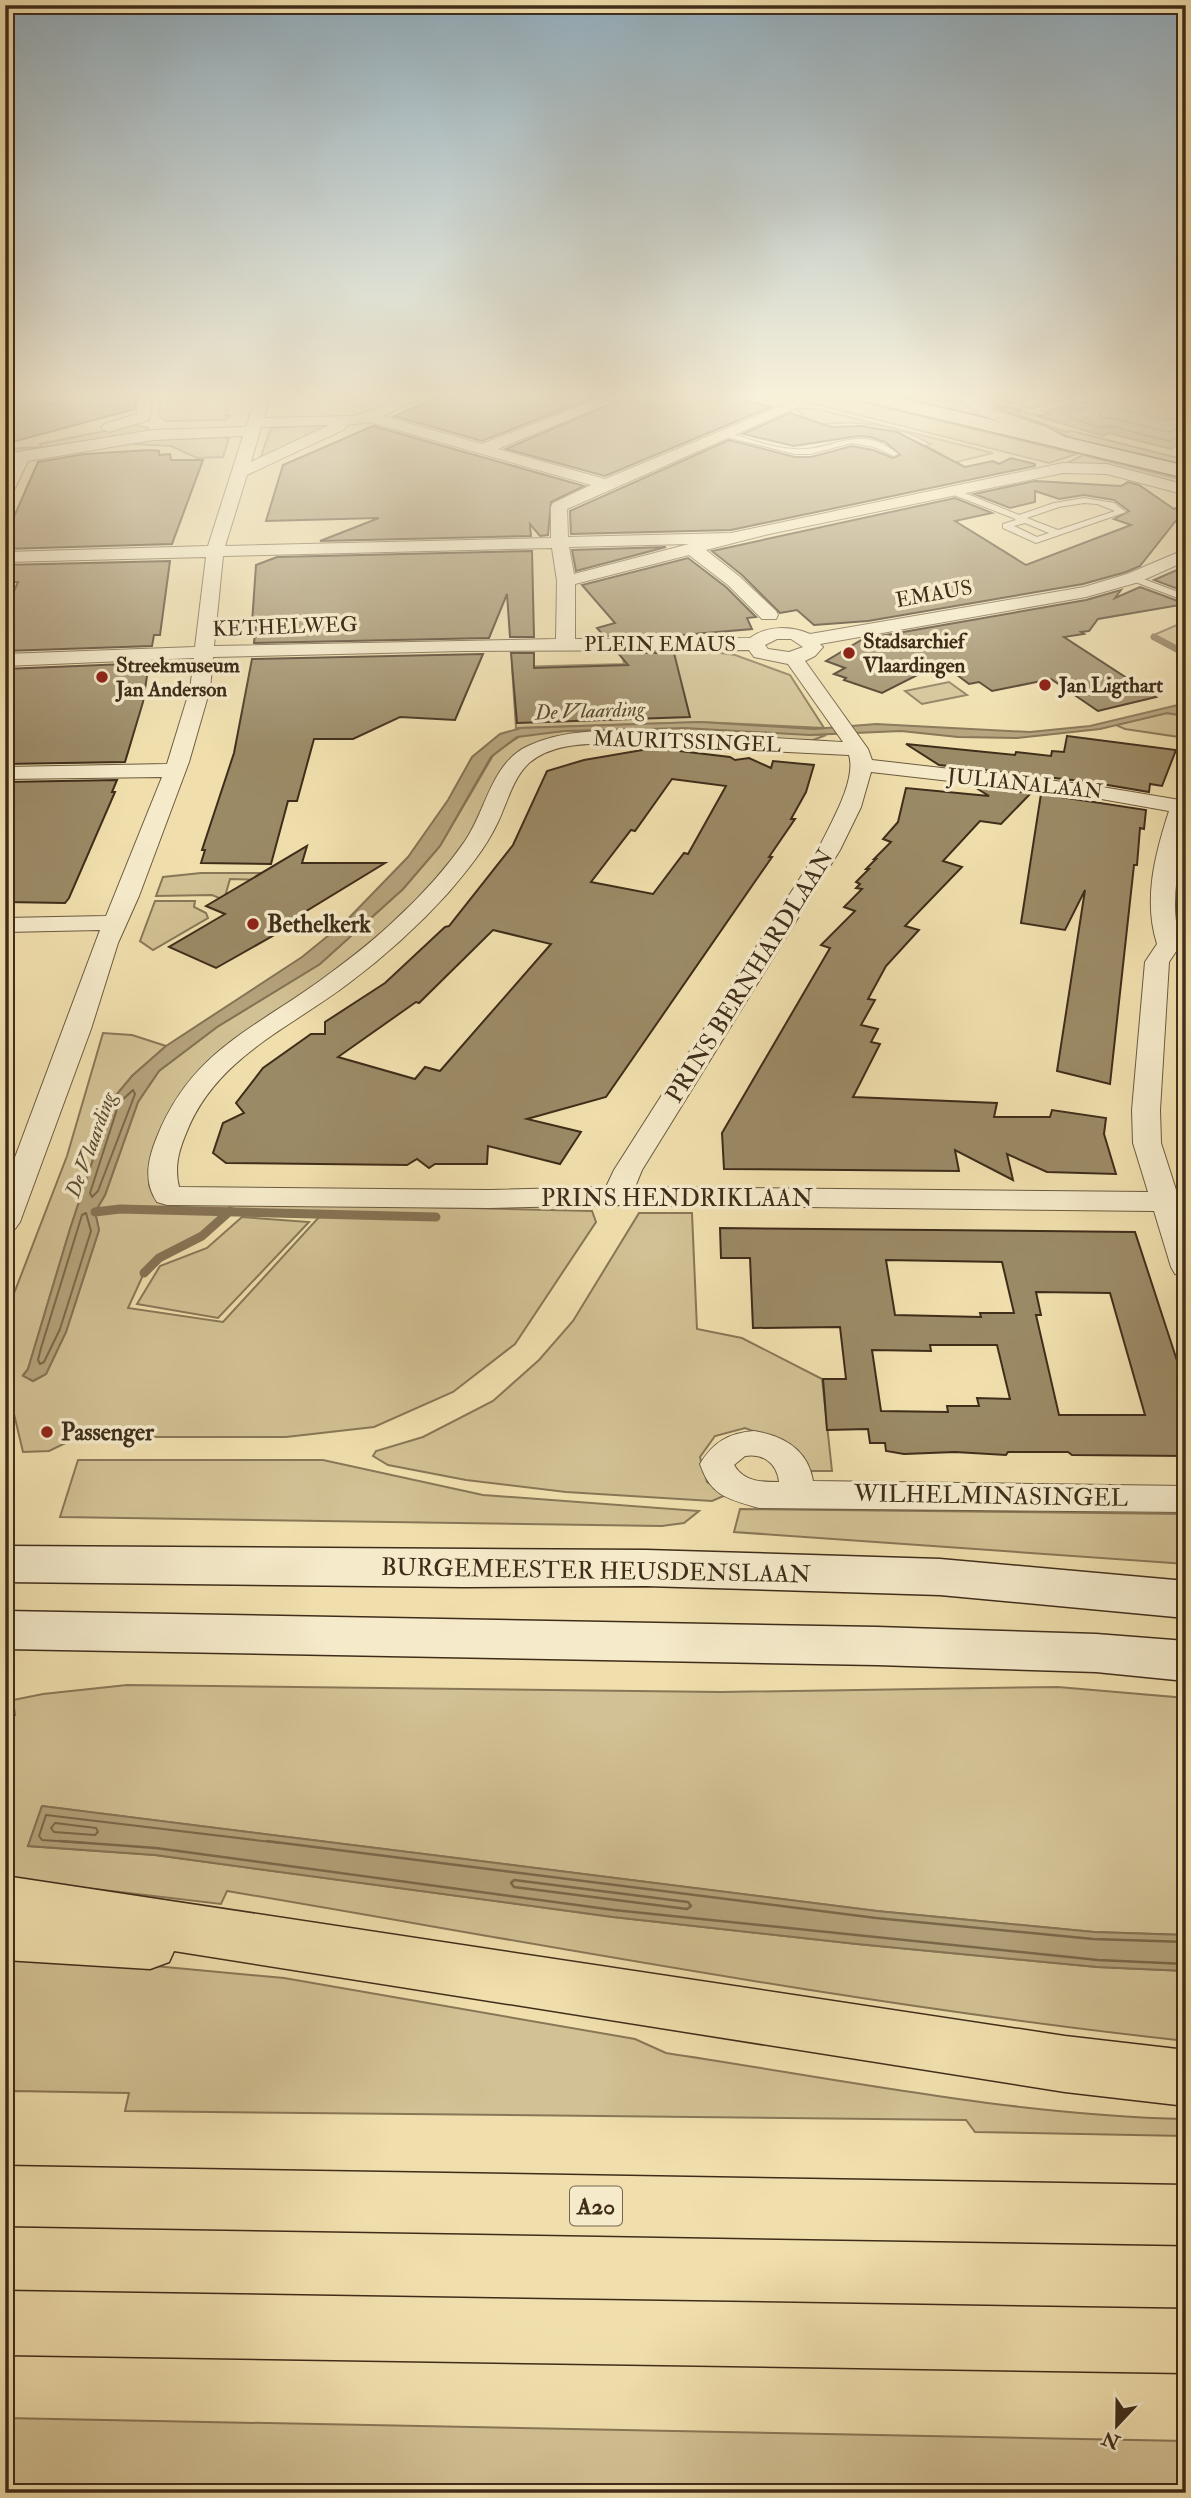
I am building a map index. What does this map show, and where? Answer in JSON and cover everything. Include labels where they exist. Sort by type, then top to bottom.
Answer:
[{"type":"highway","points":[[5,1900],[1065,2064],[1186,2078]]},
{"type":"highway","points":[[5,1935],[358,1956]]},
{"type":"highway","name":"A20","points":[[5,2196],[1186,2216]]},
{"type":"highway","points":[[5,2323],[1186,2341]]},
{"type":"main road","name":"BURGEMEESTER HEUSDENSLAAN","points":[[5,1564],[450,1569],[659,1568],[940,1577],[1186,1600]]},
{"type":"main road","points":[[5,1630],[891,1646],[1096,1653],[1186,1661]]},
{"type":"street","points":[[5,1222],[19,1151],[78,1029],[110,933],[175,770],[200,689],[215,551],[227,514]]},
{"type":"street","points":[[559,514],[566,580],[565,644]]},
{"type":"street","points":[[566,580],[694,545],[845,514]]},
{"type":"street","points":[[5,557],[560,541],[694,545],[769,615]]},
{"type":"street","name":"EMAUS","points":[[808,640],[1086,592],[1133,578],[1186,554]]},
{"type":"street","name":"PLEIN EMAUS","points":[[565,644],[755,644],[763,637],[780,634],[808,640]]},
{"type":"street","points":[[808,640],[812,643],[812,651],[793,658],[857,751]]},
{"type":"street","name":"KETHELWEG","points":[[5,660],[205,652],[565,644]]},
{"type":"street","name":"PLEIN EMAUS","points":[[755,644],[757,650],[766,655],[793,658]]},
{"type":"street","name":"MAURITSSINGEL","points":[[167,1196],[159,1168],[186,1100],[202,1079],[219,1060],[240,1044],[342,976],[414,914],[461,862],[481,833],[510,772],[531,752],[567,740],[625,737],[857,751]]},
{"type":"street","name":"JULIANALAAN","points":[[857,751],[1150,799],[1184,807]]},
{"type":"street","name":"PRINS BERNHARDLAAN","points":[[617,1196],[628,1170],[829,850],[850,807],[857,751]]},
{"type":"street","points":[[5,773],[175,770]]},
{"type":"street","points":[[1184,807],[1168,848],[1161,922],[1178,945],[1157,962],[1145,1126],[1147,1143],[1175,1202],[1186,1267]]},
{"type":"street","points":[[5,925],[110,933]]},
{"type":"street","points":[[5,944],[110,933]]},
{"type":"street","name":"PRINS HENDRIKLAAN","points":[[167,1196],[489,1199],[617,1196],[1175,1202]]},
{"type":"street","name":"WILHELMINASINGEL","points":[[797,1494],[1186,1499]]},
{"type":"lane","points":[[1010,514],[1059,533]]},
{"type":"lane","points":[[1038,514],[1006,526],[1036,540],[1117,514]]},
{"type":"lane","points":[[1133,578],[1186,598]]},
{"type":"shaded area","points":[[1186,621],[1186,654],[1154,637],[1156,634]]},
{"type":"shaded area","points":[[707,651],[735,655],[790,675],[824,728],[700,722],[516,728],[512,667],[624,664],[622,652]]},
{"type":"shaded area","points":[[949,682],[967,695],[922,704],[905,691]]},
{"type":"shaded area","points":[[1167,713],[1186,716],[1186,738],[1125,729],[1116,725]]},
{"type":"shaded area","points":[[684,728],[826,735],[811,741],[695,736],[533,748],[470,840],[401,921],[280,1013],[163,1135],[149,1185],[153,1195],[169,1201],[592,1211],[596,1222],[515,1344],[453,1392],[374,1427],[286,1437],[78,1437],[49,1451],[23,1452],[5,1376],[8,1309],[67,1156],[103,1033],[132,1035],[166,1046],[132,1076],[113,1099],[28,1369],[23,1375],[33,1381],[46,1374],[66,1332],[99,1230],[95,1212],[105,1195],[138,1102],[159,1071],[217,1027],[320,964],[403,889],[440,846],[495,752],[522,735],[564,731]],"holes":[[[230,1212],[321,1215],[223,1322],[128,1308],[153,1260],[193,1242],[215,1227]]]},
{"type":"shaded area","points":[[201,873],[275,873],[271,880],[230,879],[224,900],[212,895],[156,896],[163,877]]},
{"type":"shaded area","points":[[155,901],[195,901],[194,907],[206,913],[208,918],[153,950],[140,941]]},
{"type":"shaded area","points":[[639,1213],[692,1213],[697,1329],[742,1338],[822,1379],[832,1471],[806,1471],[779,1441],[745,1428],[715,1436],[700,1457],[707,1482],[726,1495],[712,1501],[566,1492],[466,1480],[388,1465],[373,1456],[376,1451],[423,1437],[493,1401],[539,1360],[573,1321]]},
{"type":"shaded area","points":[[242,1217],[309,1222],[218,1318],[137,1304],[160,1266],[207,1248]]},
{"type":"shaded area","points":[[78,1460],[323,1460],[483,1495],[699,1511],[684,1523],[662,1526],[60,1517]]},
{"type":"shaded area","points":[[740,1509],[1186,1514],[1186,1564],[734,1532]]},
{"type":"shaded area","points":[[127,1685],[721,1692],[1058,1687],[1186,1698],[1186,1935],[1094,1932],[877,1911],[42,1806],[28,1846],[155,1855],[613,1917],[857,1944],[1097,1967],[1186,1971],[1186,2041],[1065,2027],[825,1992],[227,1891],[221,1904],[52,1884],[5,1883],[5,1715],[15,1715],[13,1700]]},
{"type":"shaded area","points":[[5,1952],[284,1978],[635,2039],[666,2053],[860,2084],[1055,2111],[1186,2119],[1186,2136],[975,2132],[966,2120],[125,2111],[129,2093],[13,2091],[8,2106],[5,2106]]},
{"type":"shaded area","points":[[5,2418],[1186,2441],[1186,2493],[5,2493]]},
{"type":"water","points":[[1186,703],[1186,716],[1167,713],[1100,729],[1017,738],[958,737],[901,731],[809,735],[684,728],[564,731],[517,737],[491,757],[440,846],[403,889],[320,964],[217,1027],[159,1071],[138,1102],[105,1195],[95,1212],[99,1230],[66,1332],[46,1374],[33,1381],[23,1376],[28,1369],[113,1099],[132,1076],[166,1046],[302,957],[345,922],[408,857],[448,800],[472,757],[500,734],[521,728],[700,722],[814,729],[876,724],[1030,732],[1090,726]]},
{"type":"water","points":[[42,1806],[877,1911],[1094,1932],[1186,1935],[1186,1971],[1097,1967],[857,1944],[613,1917],[155,1855],[28,1846]]},
{"type":"building","points":[[15,514],[183,514],[172,544],[5,549]]},
{"type":"building","points":[[268,514],[550,514],[548,535],[540,536],[530,524],[531,536],[320,541],[379,518],[266,521]]},
{"type":"building","points":[[570,514],[809,514],[731,530],[571,534]]},
{"type":"building","points":[[884,514],[989,514],[955,521],[1026,565],[1131,525],[1114,519],[1124,514],[1182,514],[1140,566],[1126,572],[1083,584],[868,621],[814,625],[797,610],[780,613],[742,575],[712,551]]},
{"type":"building","points":[[666,547],[576,571],[572,550]]},
{"type":"building","points":[[532,551],[534,637],[510,637],[507,594],[489,638],[254,643],[256,623],[252,623],[256,565],[277,557]]},
{"type":"building","points":[[688,558],[726,587],[756,617],[747,618],[752,629],[670,636],[604,636],[597,628],[615,623],[582,585]]},
{"type":"building","points":[[170,561],[160,635],[154,635],[152,646],[5,651],[5,612],[18,582],[5,582],[5,565]]},
{"type":"building","points":[[1186,566],[1186,592],[1154,580]]},
{"type":"building","points":[[1140,587],[1186,604],[1098,619],[1089,631],[1081,632],[1084,634],[1064,637],[1156,697],[1098,711],[1051,679],[992,691],[979,682],[969,684],[941,663],[882,693],[844,680],[846,678],[834,674],[845,668],[826,661],[863,639],[1086,600],[1121,590],[1115,598]]},
{"type":"building","points":[[511,653],[534,653],[534,668],[628,665],[618,653],[674,653],[690,717],[517,723]]},
{"type":"building","points":[[483,654],[455,720],[400,717],[353,739],[314,739],[297,801],[288,801],[271,864],[201,863],[205,850],[202,850],[234,753],[252,659]]},
{"type":"building","points":[[149,663],[143,702],[125,762],[5,764],[5,669]]},
{"type":"building","points":[[1067,736],[1176,750],[1162,786],[1150,784],[1149,792],[1090,782],[939,765],[906,744],[1051,756],[1052,751],[1064,752]]},
{"type":"building","points":[[654,748],[730,757],[735,760],[749,758],[771,768],[773,761],[814,765],[806,792],[791,819],[795,819],[769,857],[772,857],[606,1097],[527,1119],[581,1132],[560,1164],[488,1146],[487,1164],[435,1164],[429,1168],[417,1159],[407,1165],[226,1163],[213,1153],[223,1123],[244,1113],[236,1103],[263,1068],[311,1034],[325,1034],[325,1022],[385,983],[449,926],[513,845],[547,771],[584,760]],"holes":[[[672,779],[726,786],[688,854],[684,853],[653,894],[591,882],[631,830],[635,831]],[[493,930],[551,944],[440,1071],[425,1067],[415,1079],[338,1057],[416,1002],[419,1003]]]},
{"type":"building","points":[[117,780],[112,792],[115,792],[65,903],[5,902],[5,782]]},
{"type":"building","points":[[973,786],[1031,793],[1001,824],[980,821],[943,861],[962,867],[905,926],[919,930],[886,966],[868,999],[875,1000],[861,1025],[878,1029],[871,1042],[880,1044],[853,1097],[997,1103],[994,1117],[1050,1117],[1052,1110],[1106,1118],[1104,1134],[1116,1174],[1047,1172],[1007,1154],[1013,1180],[955,1150],[959,1171],[724,1169],[722,1133],[830,948],[821,945],[855,911],[844,907],[862,889],[856,888],[860,884],[856,882],[891,842],[883,839],[898,822],[906,788],[989,796]]},
{"type":"building","points":[[1041,794],[1146,810],[1144,829],[1140,828],[1137,865],[1134,865],[1110,1084],[1057,1071],[1085,890],[1065,930],[1021,923]]},
{"type":"building","name":"Bethelkerk","points":[[307,846],[302,863],[385,863],[300,915],[295,929],[285,929],[216,968],[169,947],[225,914],[206,906]]},
{"type":"building","points":[[720,1228],[1135,1232],[1183,1379],[1180,1379],[1186,1397],[1186,1456],[1072,1455],[1068,1452],[1008,1452],[1006,1455],[955,1452],[904,1454],[886,1451],[885,1443],[870,1443],[868,1429],[827,1430],[823,1379],[846,1379],[840,1327],[753,1328],[750,1258],[721,1258]],"holes":[[[886,1260],[1002,1262],[1014,1313],[980,1313],[981,1317],[895,1315]],[[1036,1292],[1110,1293],[1145,1415],[1059,1415],[1036,1315],[1041,1315]],[[930,1345],[997,1345],[1010,1399],[977,1398],[979,1406],[947,1406],[948,1412],[881,1411],[872,1350],[931,1351]]]},
{"type":"waterway","points":[[1154,637],[1186,654]]},
{"type":"waterway","points":[[95,1212],[120,1209],[229,1212]]},
{"type":"waterway","points":[[144,1273],[159,1258],[202,1236],[229,1212]]},
{"type":"waterway","points":[[229,1212],[436,1217]]},
{"type":"place","name":"Stadsarchief Vlaardingen","points":[[849,653]]},
{"type":"place","name":"Streekmuseum Jan Anderson","points":[[102,677]]},
{"type":"place","name":"Jan Ligthart","points":[[1045,685]]},
{"type":"place","name":"Bethelkerk","points":[[253,924]]},
{"type":"place","name":"Passenger","points":[[47,1432]]},
{"type":"water label","name":"De Vlaarding","points":[[590,711]]},
{"type":"water label","name":"De Vlaarding","points":[[91,1145]]}]
